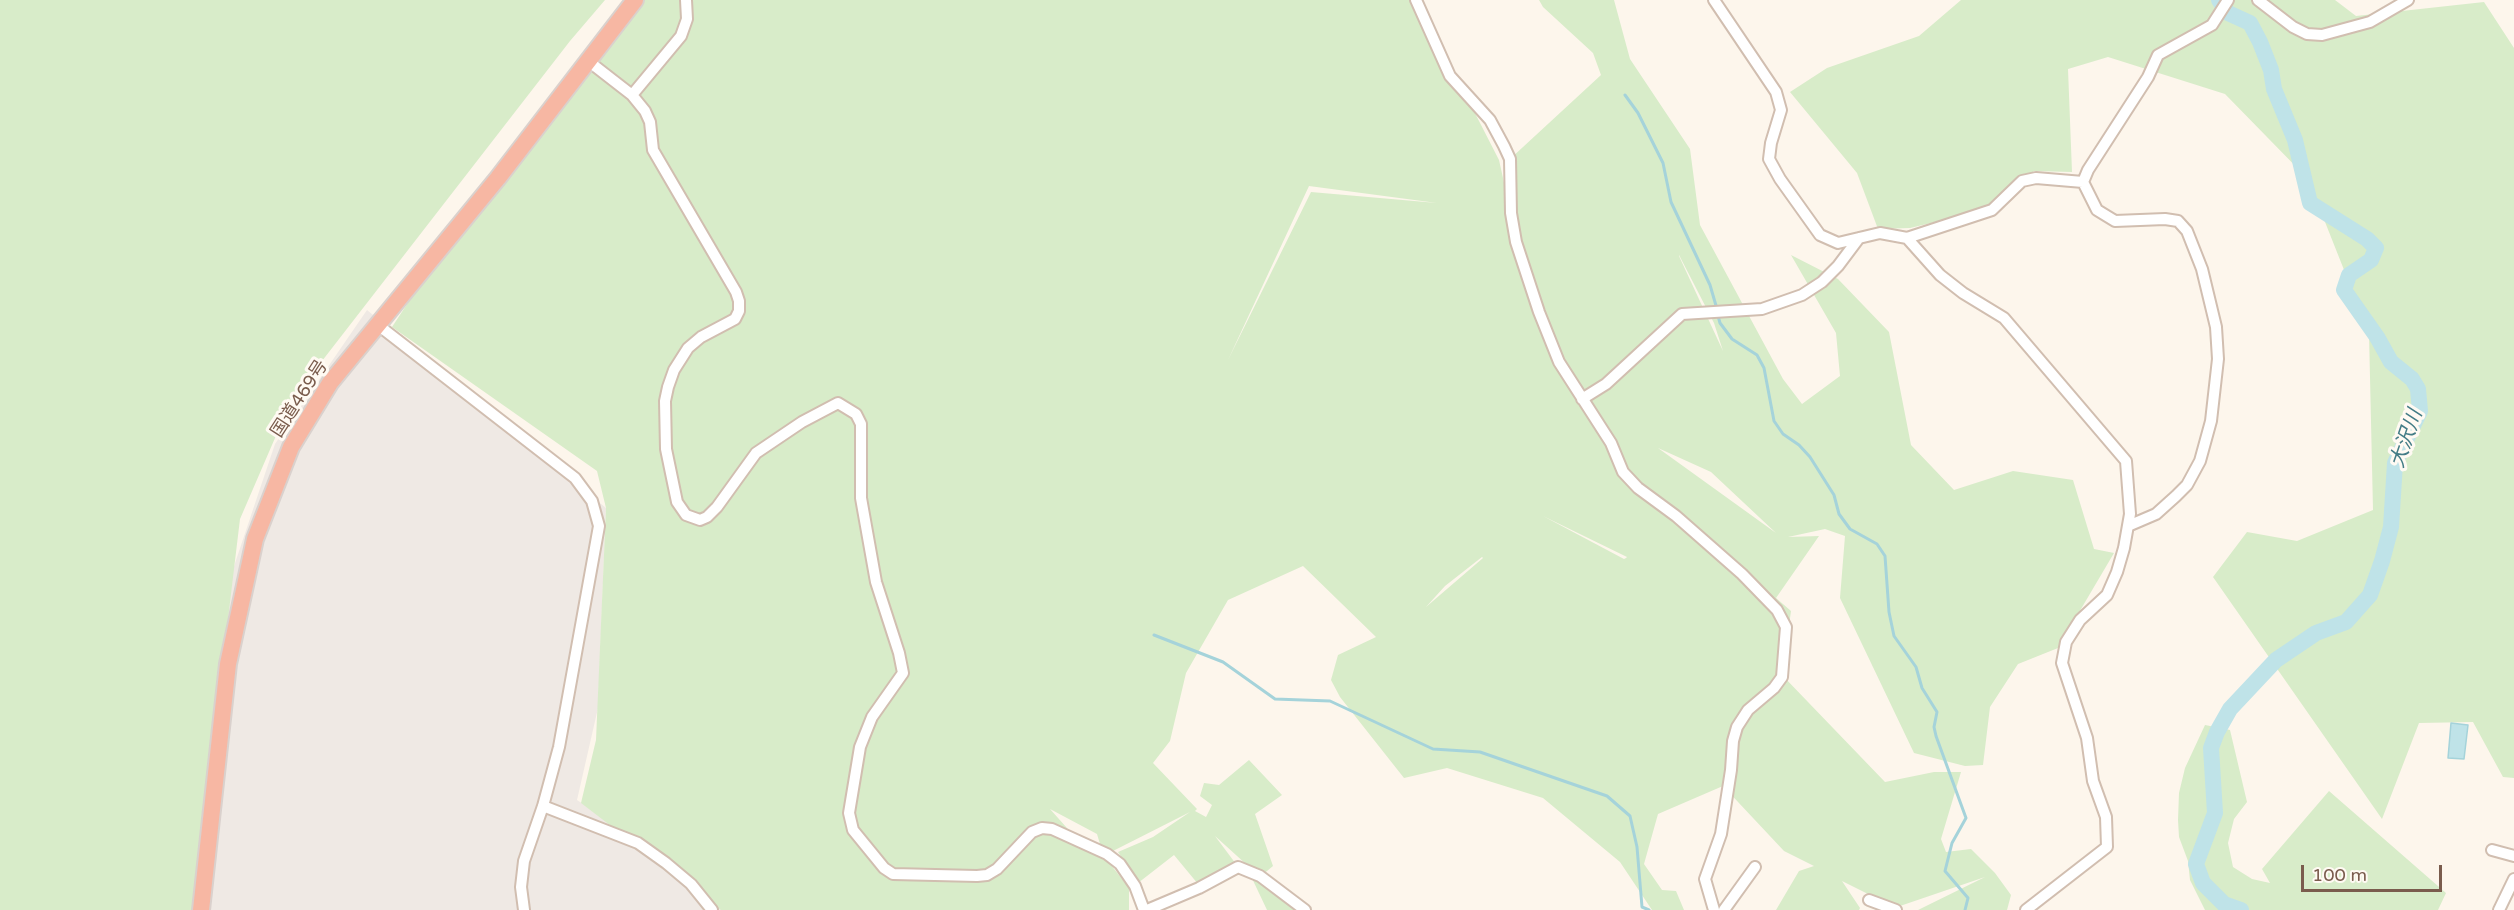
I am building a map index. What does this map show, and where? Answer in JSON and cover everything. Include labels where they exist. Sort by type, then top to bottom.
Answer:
[{"type":"highway","name":"国道469号","points":[[201,910],[228,664],[255,539],[291,447],[330,383],[498,178],[634,0]]},
{"type":"street","points":[[632,96],[681,36],[687,19],[686,0]]},
{"type":"street","points":[[1416,0],[1450,76],[1490,120],[1510,159],[1511,213],[1516,242],[1539,312],[1555,352],[1611,443],[1623,472],[1638,488],[1676,516],[1742,574],[1777,610],[1786,627],[1782,677],[1774,688],[1748,710],[1737,727],[1733,741],[1721,834],[1705,879],[1714,910]]},
{"type":"street","points":[[1713,0],[1776,92],[1781,110],[1771,143],[1769,159],[1820,235],[1838,243],[1880,233],[1907,238],[1992,210],[2022,181],[2036,178],[2083,182]]},
{"type":"street","points":[[2128,526],[2156,514],[2176,496],[2187,485],[2200,461],[2211,421],[2218,359],[2216,327],[2202,269],[2187,231],[2178,221],[2165,219],[2115,221],[2097,210],[2083,182],[2088,170],[2148,77],[2158,56],[2212,25],[2228,0]]},
{"type":"street","points":[[2258,0],[2292,27],[2307,34],[2322,35],[2370,22],[2408,0]]},
{"type":"street","points":[[587,60],[632,96],[648,116],[658,160],[686,204],[739,301],[739,311],[735,319],[688,348],[674,370],[668,387],[665,400],[666,449],[677,502],[686,515],[700,520],[707,517],[717,507],[756,453],[802,422],[838,403],[856,414],[861,424],[861,498],[876,582],[899,653],[903,673],[872,717],[860,747],[849,813],[853,830],[884,868],[902,875],[987,875],[997,869],[1032,832],[1042,828],[1052,829],[1109,856],[1120,864],[1135,886],[1145,910],[1199,888],[1238,867],[1260,876],[1305,910]]},
{"type":"street","points":[[1582,399],[1606,384],[1682,314],[1762,309],[1802,295],[1822,282],[1838,266],[1859,238]]},
{"type":"street","points":[[1907,238],[1940,274],[1963,293],[2004,318],[2126,461],[2130,514],[2122,556],[2107,595],[2080,620],[2066,642],[2062,663],[2087,738],[2093,781],[2106,817],[2107,847],[2026,910]]},
{"type":"street","points":[[378,325],[575,478],[592,501],[600,526],[559,747],[543,806],[524,861],[521,887],[524,910]]},
{"type":"street","points":[[543,806],[638,843],[691,884],[712,910]]},
{"type":"street","points":[[2492,850],[2514,856]]},
{"type":"street","points":[[1724,910],[1755,867]]},
{"type":"street","points":[[2499,910],[2514,879]]},
{"type":"street","points":[[1869,900],[1896,910]]},
{"type":"shaded area","points":[[367,310],[606,508],[598,708],[577,800],[694,877],[723,910],[178,910],[227,587],[275,444]]},
{"type":"green space","points":[[0,0],[605,0],[570,41],[291,401],[240,519],[193,910],[0,910]]},
{"type":"green space","points":[[635,0],[1417,0],[1499,160],[1511,214],[1510,159],[1601,75],[1593,53],[1543,7],[1539,0],[1614,0],[1630,59],[1690,149],[1700,225],[1783,379],[1802,404],[1840,376],[1836,333],[1791,255],[1838,279],[1889,332],[1911,445],[1954,490],[2013,471],[2073,480],[2094,549],[2114,553],[2058,648],[2018,664],[1990,707],[1983,765],[1965,766],[1914,753],[1840,598],[1845,536],[1825,529],[1788,537],[1819,536],[1776,598],[1791,611],[1782,675],[1885,782],[1934,772],[1961,772],[1941,839],[1946,852],[1971,849],[1995,873],[2011,895],[2007,910],[1918,910],[1985,877],[1900,906],[1842,881],[1860,908],[1859,910],[1776,910],[1799,871],[1814,866],[1784,851],[1723,786],[1658,814],[1644,864],[1662,890],[1676,891],[1684,910],[1652,910],[1620,862],[1543,798],[1447,768],[1404,778],[1340,697],[1331,680],[1338,655],[1376,637],[1303,566],[1228,600],[1186,673],[1170,741],[1153,763],[1197,809],[1195,811],[1206,817],[1212,805],[1200,796],[1204,783],[1219,785],[1249,760],[1282,795],[1255,814],[1273,866],[1261,876],[1302,910],[1267,910],[1249,872],[1258,875],[1215,836],[1239,868],[1198,884],[1174,855],[1138,883],[1118,852],[1153,837],[1190,812],[1109,853],[1100,844],[1097,834],[1050,809],[1083,846],[1108,861],[1129,888],[1129,910],[721,910],[581,803],[596,740],[606,508],[597,471],[392,327],[457,228]],"holes":[[[1309,186],[1437,203],[1311,192],[1228,360]],[[1679,255],[1714,323],[1723,351]],[[1658,448],[1711,472],[1776,533]],[[1543,516],[1627,557],[1624,559]],[[1483,558],[1426,607],[1445,586]]]},
{"type":"green space","points":[[1961,0],[2335,0],[2356,16],[2484,2],[2514,48],[2514,778],[2503,777],[2473,722],[2419,723],[2382,819],[2213,577],[2247,532],[2297,541],[2373,510],[2369,333],[2308,179],[2225,94],[2108,57],[2068,69],[2072,172],[2034,171],[1994,208],[1910,228],[1878,229],[1857,173],[1790,92],[1827,68],[1919,36]]},
{"type":"green space","points":[[2205,725],[2230,730],[2247,802],[2234,819],[2228,843],[2233,867],[2252,879],[2270,883],[2262,869],[2329,791],[2446,893],[2438,910],[2205,910],[2190,880],[2188,861],[2179,837],[2178,820],[2179,793],[2185,768]]},
{"type":"water","points":[[2451,723],[2468,725],[2464,759],[2448,758]]},
{"type":"waterway","name":"大沢川","points":[[2219,0],[2228,13],[2250,23],[2260,42],[2271,70],[2274,89],[2295,140],[2310,203],[2367,239],[2376,248],[2371,260],[2349,275],[2344,290],[2377,337],[2391,362],[2412,379],[2418,389],[2420,411],[2395,463],[2391,527],[2370,595],[2346,622],[2316,633],[2276,660],[2230,709],[2211,748],[2215,813],[2196,864],[2203,883],[2224,904],[2241,910]]},
{"type":"waterway","points":[[1625,95],[1638,113],[1663,163],[1671,202],[1710,285],[1717,309]]},
{"type":"waterway","points":[[1718,316],[1720,323],[1732,339],[1757,355],[1764,368],[1774,421],[1783,434],[1799,445],[1810,457],[1834,495],[1839,514],[1850,529],[1877,544],[1885,556],[1889,612],[1894,636],[1916,667],[1922,688],[1937,712],[1934,727],[1936,736],[1966,818],[1952,843],[1945,871],[1968,898],[1965,910]]},
{"type":"waterway","points":[[1154,635],[1223,662],[1275,699],[1330,701],[1433,749],[1480,752],[1607,796],[1630,816],[1637,847],[1642,907],[1649,910]]}]
